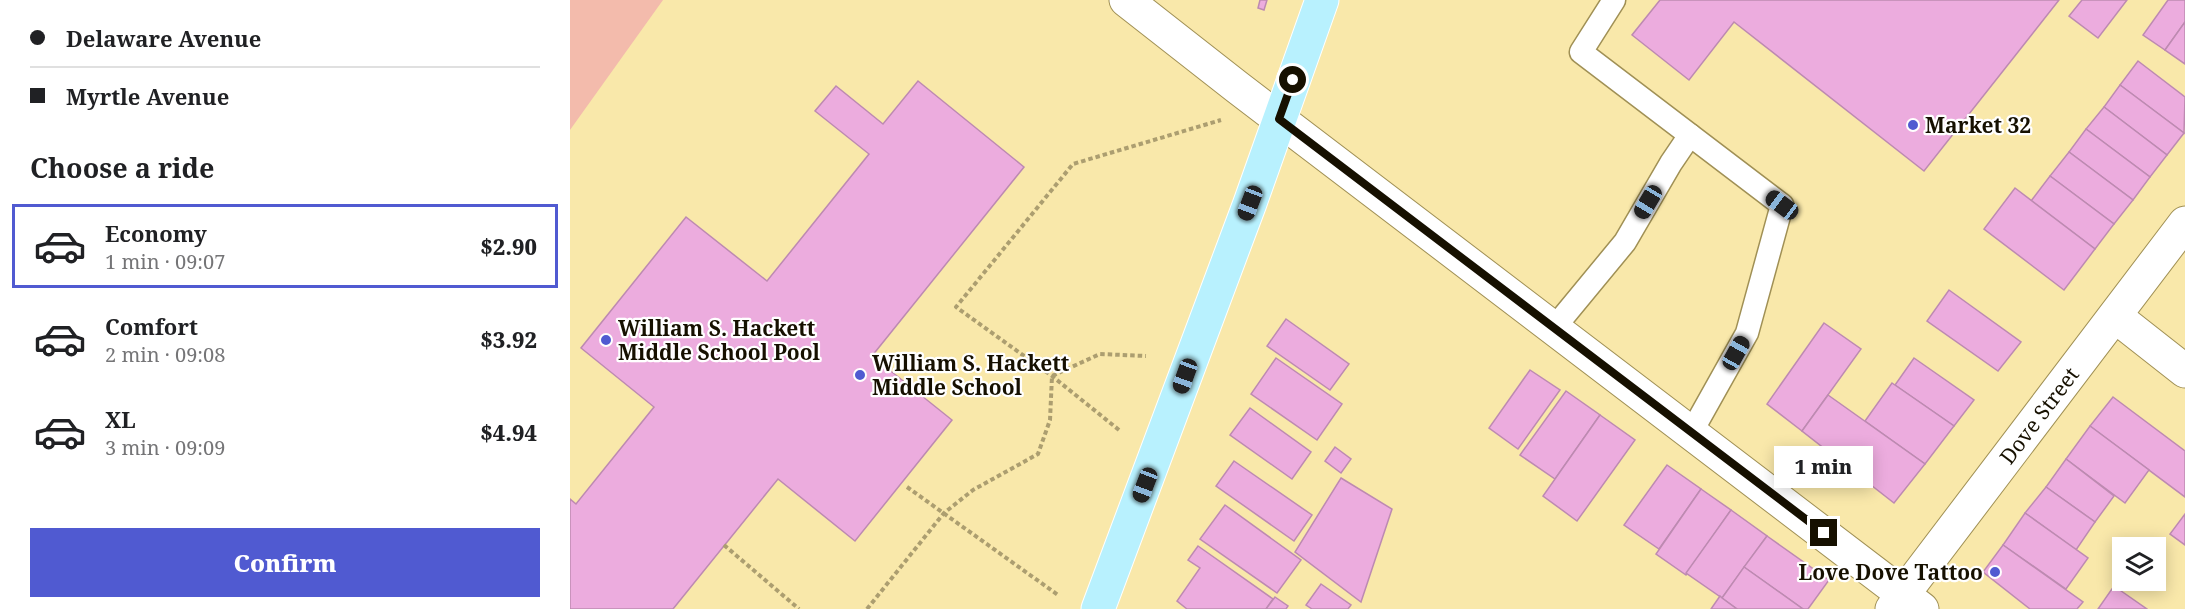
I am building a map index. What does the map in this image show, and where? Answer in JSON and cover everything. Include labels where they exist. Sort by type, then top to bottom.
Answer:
[{"type":"main road","points":[[1098,609],[1250,203],[1322,0]]},
{"type":"street","points":[[1126,0],[1691,433],[1906,604]]},
{"type":"street","name":"Dove Street","points":[[1906,604],[2115,315],[2185,223]]},
{"type":"street","points":[[2115,315],[2185,371]]},
{"type":"lane","points":[[1614,0],[1581,52],[1782,205],[1747,333],[1691,433]]},
{"type":"lane","points":[[1554,328],[1625,242],[1690,135]]},
{"type":"path","points":[[1119,430],[1052,376],[956,307],[1073,164],[1222,120]]},
{"type":"path","points":[[1052,376],[1100,354],[1146,356]]},
{"type":"path","points":[[867,609],[944,513],[973,490],[1038,454],[1050,420],[1052,376]]},
{"type":"path","points":[[907,487],[1058,595]]},
{"type":"path","points":[[724,545],[799,609]]},
{"type":"shaded area","points":[[570,0],[663,0],[570,130]]},
{"type":"building","points":[[1260,0],[1267,0],[1264,10],[1258,8]]},
{"type":"building","name":"Market 32","points":[[1660,0],[2059,0],[1924,171],[1734,22],[1689,80],[1632,35]]},
{"type":"building","points":[[2082,0],[2127,0],[2098,38],[2069,16]]},
{"type":"building","points":[[2168,0],[2185,0],[2185,22],[2165,50],[2143,35]]},
{"type":"building","points":[[2185,22],[2185,64],[2165,50]]},
{"type":"building","points":[[2138,61],[2185,97],[2184,133],[2120,85]]},
{"type":"building","name":"William S. Hackett Middle School","points":[[918,81],[1024,167],[872,356],[952,420],[855,541],[778,479],[673,609],[570,609],[570,499],[576,504],[654,407],[581,348],[686,217],[767,281],[869,154],[815,111],[836,86],[883,124]]},
{"type":"building","points":[[2120,85],[2184,133],[2167,155],[2104,107]]},
{"type":"building","points":[[2104,107],[2167,155],[2150,177],[2086,129]]},
{"type":"building","points":[[2086,129],[2150,177],[2133,200],[2069,152]]},
{"type":"building","points":[[2069,152],[2133,200],[2114,224],[2050,176]]},
{"type":"building","points":[[2050,176],[2114,224],[2095,249],[2031,201]]},
{"type":"building","points":[[2015,188],[2095,249],[2064,290],[1984,229]]},
{"type":"building","points":[[1949,290],[2021,342],[1998,371],[1927,321]]},
{"type":"building","points":[[1286,319],[1349,364],[1330,390],[1267,346]]},
{"type":"building","points":[[1824,323],[1861,349],[1802,431],[1767,404]]},
{"type":"building","points":[[1276,358],[1342,404],[1317,440],[1251,394]]},
{"type":"building","points":[[1914,358],[1974,400],[1954,426],[1895,385]]},
{"type":"building","points":[[1530,370],[1560,390],[1518,449],[1489,428]]},
{"type":"building","points":[[1892,383],[1954,426],[1925,464],[1865,421]]},
{"type":"building","points":[[1566,391],[1600,415],[1555,479],[1520,455]]},
{"type":"building","points":[[1828,395],[1925,464],[1894,503],[1802,431]]},
{"type":"building","points":[[2113,397],[2185,451],[2185,497],[2090,426]]},
{"type":"building","points":[[1250,408],[1311,452],[1292,479],[1230,435]]},
{"type":"building","points":[[1600,415],[1635,440],[1577,521],[1543,496]]},
{"type":"building","points":[[2090,426],[2149,470],[2125,503],[2066,459]]},
{"type":"building","points":[[1335,447],[1351,459],[1341,473],[1325,461]]},
{"type":"building","points":[[2066,459],[2114,496],[2095,522],[2046,487]]},
{"type":"building","points":[[1234,461],[1312,515],[1294,541],[1216,486]]},
{"type":"building","points":[[1667,465],[1701,489],[1659,549],[1624,525]]},
{"type":"building","points":[[1341,478],[1392,509],[1361,602],[1295,552]]},
{"type":"building","points":[[2046,487],[2095,522],[2076,550],[2025,513]]},
{"type":"building","points":[[1701,489],[1731,510],[1686,575],[1656,554]]},
{"type":"building","points":[[1225,505],[1301,560],[1277,593],[1200,539]]},
{"type":"building","points":[[1731,510],[1767,536],[1722,598],[1686,573]]},
{"type":"building","points":[[2025,513],[2088,558],[2066,589],[2003,545]]},
{"type":"building","points":[[2185,514],[2185,545],[2170,534]]},
{"type":"building","points":[[1767,536],[1829,580],[1808,609],[1803,609],[1744,567]]},
{"type":"building","points":[[2003,545],[2083,602],[2077,609],[2030,609],[1983,572]]},
{"type":"building","points":[[1198,546],[1273,599],[1266,609],[1187,609],[1177,601],[1200,568],[1188,560]]},
{"type":"building","points":[[1744,567],[1803,609],[1737,609],[1722,598]]},
{"type":"building","points":[[1321,584],[1351,605],[1348,609],[1312,609],[1306,605]]},
{"type":"building","points":[[2112,589],[2112,591],[2121,591],[2147,609],[2098,609]]},
{"type":"building","points":[[1720,596],[1722,598],[1737,609],[1711,609]]},
{"type":"building","points":[[1275,597],[1288,606],[1286,609],[1266,609]]},
{"type":"place","name":"Market 32","points":[[1913,125]]},
{"type":"place","name":"William S. Hackett Middle School Pool","points":[[606,340]]},
{"type":"place","name":"William S. Hackett Middle School","points":[[860,375]]},
{"type":"place","name":"Love Dove Tattoo","points":[[1995,572]]},
{"type":"route","points":[[1293,80],[1279,119],[1824,533]]}]
